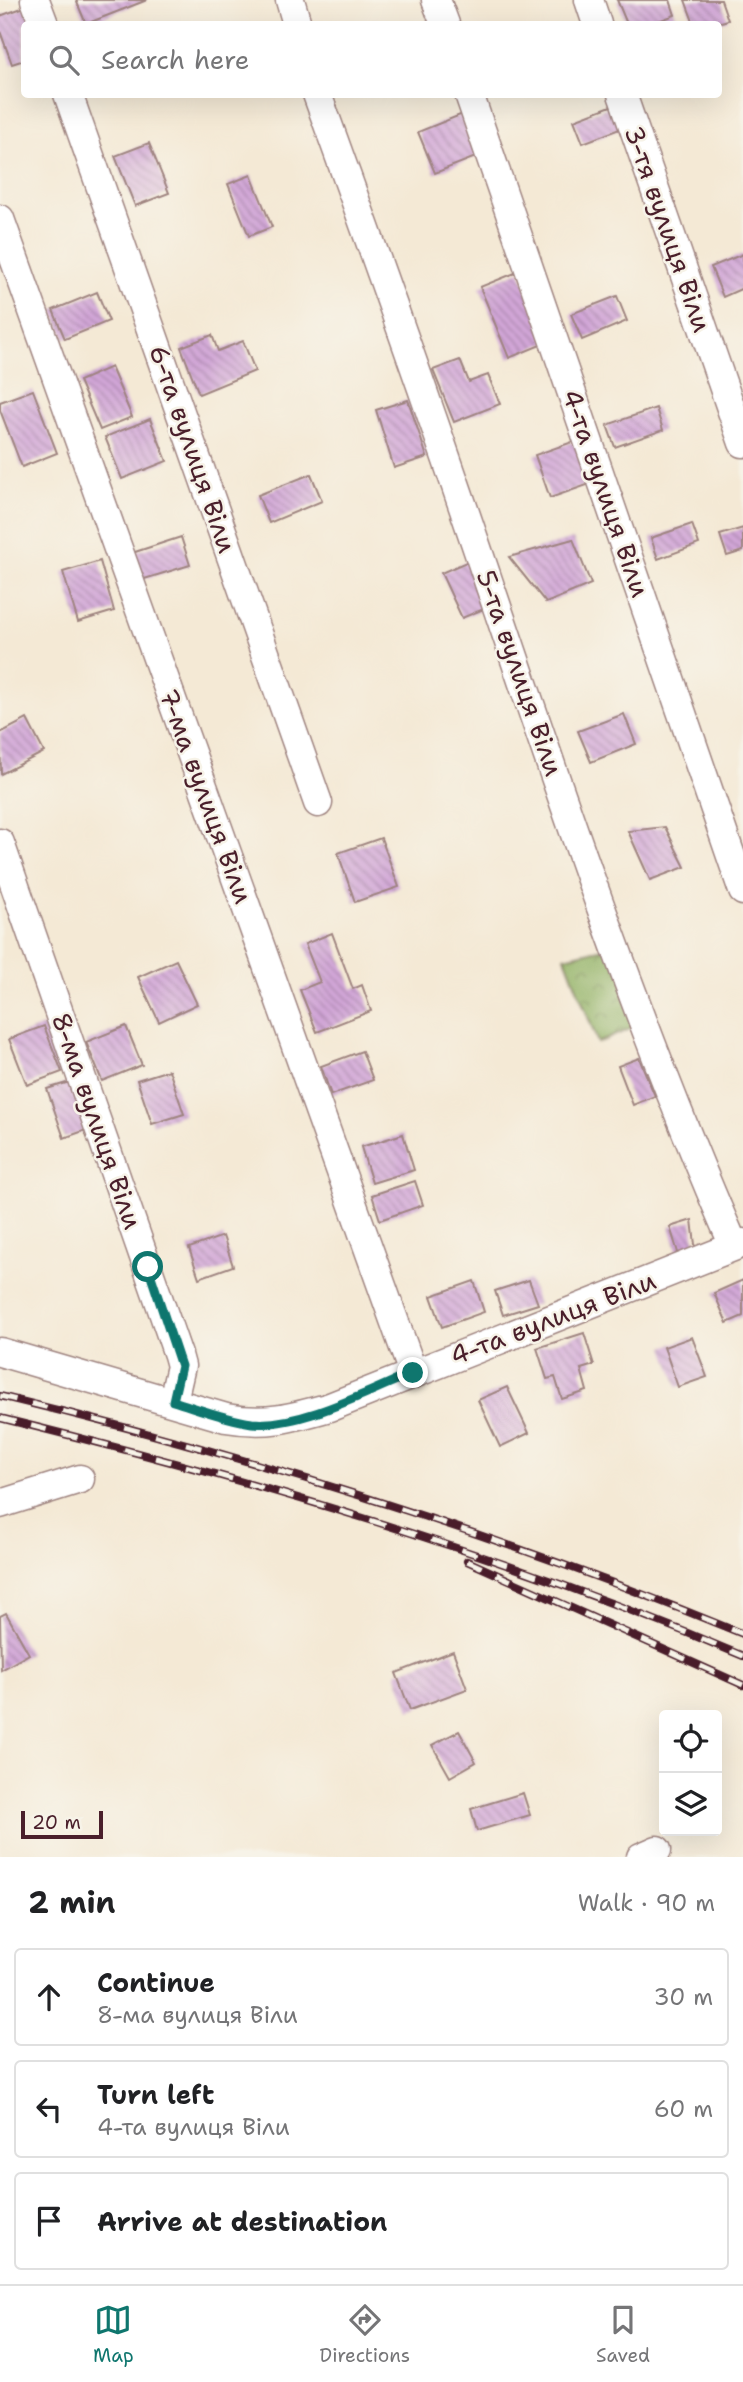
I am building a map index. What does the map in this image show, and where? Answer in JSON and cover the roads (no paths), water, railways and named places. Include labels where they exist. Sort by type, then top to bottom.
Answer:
[{"type":"street","points":[[35,0],[43,21]]},
{"type":"street","points":[[290,0],[296,21]]},
{"type":"street","points":[[436,0],[444,21]]},
{"type":"street","points":[[589,0],[596,21]]},
{"type":"street","name":"6-та вулиця Віли","points":[[69,98],[318,803]]},
{"type":"street","name":"5-та вулиця Віли","points":[[318,98],[670,1095],[739,1245]]},
{"type":"street","name":"4-та вулиця Віли","points":[[470,98],[743,891]]},
{"type":"street","name":"3-тя вулиця Віли","points":[[623,98],[743,443]]},
{"type":"street","name":"7-ма вулиця Віли","points":[[0,219],[413,1373]]},
{"type":"street","name":"8-ма вулиця Віли","points":[[0,844],[178,1355],[181,1366],[173,1401]]},
{"type":"street","name":"4-та вулиця Віли","points":[[0,1352],[255,1423],[284,1420],[330,1407],[739,1245]]},
{"type":"street","points":[[0,1504],[80,1479]]},
{"type":"railway","points":[[0,1396],[189,1445],[376,1501],[561,1564],[743,1634]]},
{"type":"railway","points":[[0,1418],[189,1467],[376,1522],[561,1584],[743,1656]]},
{"type":"railway","points":[[467,1561],[743,1685]]}]
